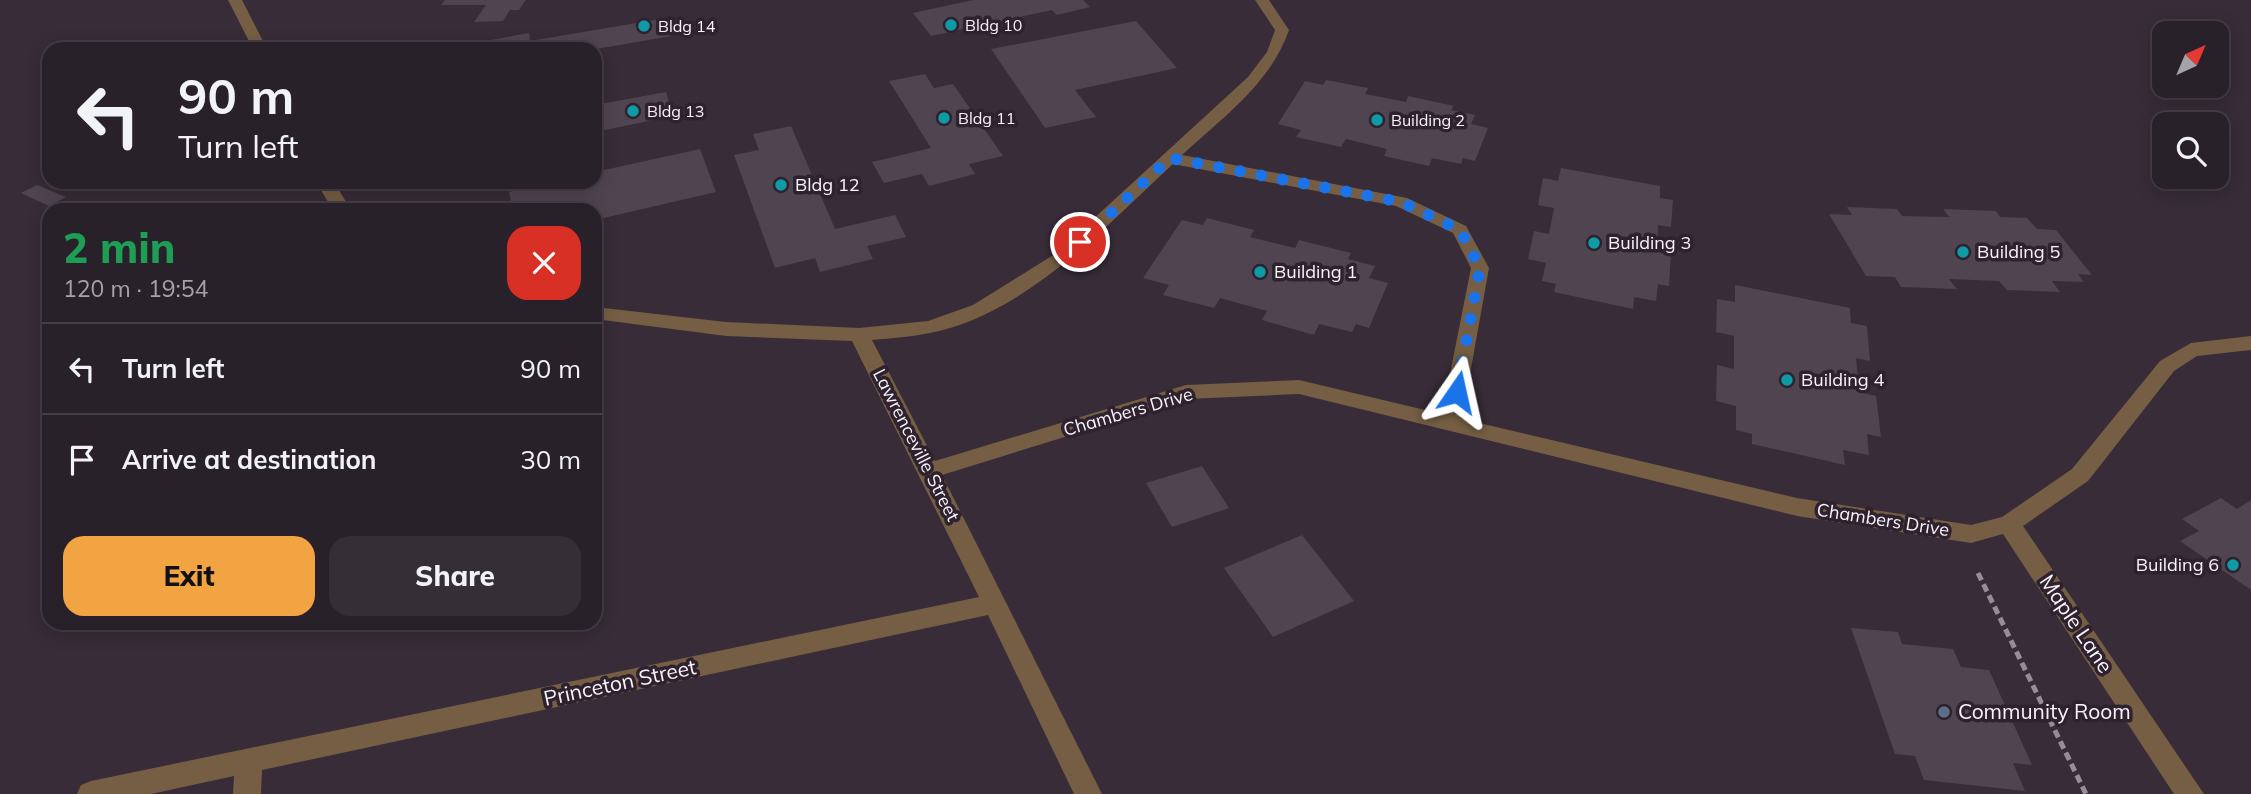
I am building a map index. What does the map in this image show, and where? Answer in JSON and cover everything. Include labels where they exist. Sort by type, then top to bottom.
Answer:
[{"type":"street","points":[[236,0],[257,42]]},
{"type":"street","points":[[602,314],[726,329],[859,335],[930,327],[980,309],[1062,258],[1253,80],[1275,53],[1282,30],[1262,0]]},
{"type":"street","points":[[1170,158],[1401,202],[1460,230],[1480,268],[1451,423]]},
{"type":"street","name":"Lawrenceville Street","points":[[859,335],[932,470],[992,604],[1088,794]]},
{"type":"street","name":"Chambers Drive","points":[[932,470],[1186,392],[1299,387],[1797,506],[1971,534],[2009,524],[2080,475],[2167,366],[2191,350],[2251,343]]},
{"type":"street","name":"Maple Lane","points":[[2009,524],[2189,794]]},
{"type":"street","name":"Princeton Street","points":[[91,794],[249,763],[992,604]]},
{"type":"street","points":[[247,794],[249,763]]},
{"type":"path","points":[[1979,573],[2086,794]]},
{"type":"building","points":[[445,0],[526,0],[519,10],[510,10],[503,21],[474,22],[486,5],[441,5]]},
{"type":"building","name":"Bldg 10","points":[[973,0],[1083,0],[1090,7],[1057,15],[1052,10],[931,36],[913,13]]},
{"type":"building","name":"Bldg 14","points":[[666,18],[672,36],[602,48],[602,42],[491,42],[491,40],[529,33],[530,41]]},
{"type":"building","points":[[1136,21],[1177,68],[1075,90],[1096,117],[1045,128],[991,49]]},
{"type":"building","name":"Bldg 11","points":[[925,74],[934,88],[953,84],[1003,156],[969,164],[975,174],[929,186],[922,174],[884,183],[872,162],[931,148],[889,81]]},
{"type":"building","name":"Building 2","points":[[1326,80],[1368,88],[1365,94],[1406,102],[1408,96],[1454,106],[1451,110],[1475,115],[1471,124],[1488,128],[1475,161],[1463,158],[1461,164],[1432,158],[1429,166],[1384,156],[1387,149],[1346,139],[1341,147],[1296,137],[1301,130],[1278,124],[1305,81],[1323,85]]},
{"type":"building","name":"Bldg 13","points":[[666,92],[673,116],[602,131],[602,104]]},
{"type":"building","name":"Bldg 12","points":[[791,126],[835,229],[895,215],[906,237],[867,246],[873,259],[820,272],[815,258],[775,268],[734,155],[759,150],[753,134]]},
{"type":"building","points":[[700,149],[716,192],[602,218],[602,203],[511,203],[509,192],[522,189],[602,189],[602,170]]},
{"type":"building","name":"Building 3","points":[[1561,168],[1660,186],[1660,198],[1673,200],[1671,227],[1658,225],[1657,252],[1671,255],[1669,286],[1658,284],[1656,301],[1634,297],[1633,309],[1554,292],[1556,284],[1542,281],[1546,263],[1528,259],[1534,231],[1549,234],[1554,208],[1538,205],[1543,178],[1558,181]]},
{"type":"building","points":[[37,185],[66,197],[55,203],[43,203],[21,193]]},
{"type":"building","name":"Building 5","points":[[1847,207],[1897,209],[1902,216],[1949,217],[1943,209],[1996,211],[2000,217],[2027,218],[2037,229],[2056,230],[2092,275],[2078,274],[2084,282],[2052,281],[2060,292],[2007,290],[1999,281],[1949,279],[1957,289],[1901,287],[1895,277],[1866,276],[1829,214],[1852,215]]},
{"type":"building","name":"Building 1","points":[[1207,218],[1254,230],[1250,237],[1295,248],[1299,240],[1351,253],[1348,259],[1375,266],[1369,278],[1388,283],[1369,328],[1356,324],[1352,332],[1319,324],[1314,335],[1262,320],[1267,311],[1220,298],[1214,308],[1163,295],[1169,285],[1143,278],[1182,220],[1203,225]]},
{"type":"building","name":"Building 4","points":[[1735,285],[1850,308],[1851,323],[1867,326],[1870,361],[1856,358],[1859,392],[1876,396],[1881,437],[1867,434],[1869,455],[1843,450],[1845,465],[1752,444],[1752,434],[1736,430],[1736,406],[1716,401],[1717,365],[1734,369],[1734,336],[1716,332],[1717,299],[1735,302]]},
{"type":"building","points":[[1202,466],[1229,508],[1172,527],[1146,483]]},
{"type":"building","name":"Building 6","points":[[2221,498],[2237,509],[2251,500],[2251,590],[2180,541],[2199,531],[2182,519]]},
{"type":"building","points":[[1302,535],[1354,601],[1273,637],[1224,568]]},
{"type":"building","name":"Community Room","points":[[1851,628],[1898,632],[1902,644],[1953,649],[1961,667],[1989,670],[2032,765],[2013,763],[2025,791],[1924,780],[1915,756],[1895,754]]},
{"type":"place","name":"Bldg 10","points":[[951,25]]},
{"type":"place","name":"Bldg 14","points":[[644,26]]},
{"type":"place","name":"Bldg 13","points":[[633,111]]},
{"type":"place","name":"Bldg 11","points":[[944,118]]},
{"type":"place","name":"Building 2","points":[[1377,120]]},
{"type":"place","name":"Bldg 12","points":[[781,185]]},
{"type":"place","name":"Building 3","points":[[1594,243]]},
{"type":"place","name":"Building 5","points":[[1963,252]]},
{"type":"place","name":"Building 1","points":[[1260,272]]},
{"type":"place","name":"Building 4","points":[[1787,380]]},
{"type":"place","name":"Building 6","points":[[2233,565]]},
{"type":"place","name":"Community Room","points":[[1944,712]]},
{"type":"route","points":[[1080,242],[1170,158],[1401,202],[1460,230],[1480,268],[1457,392]]}]
